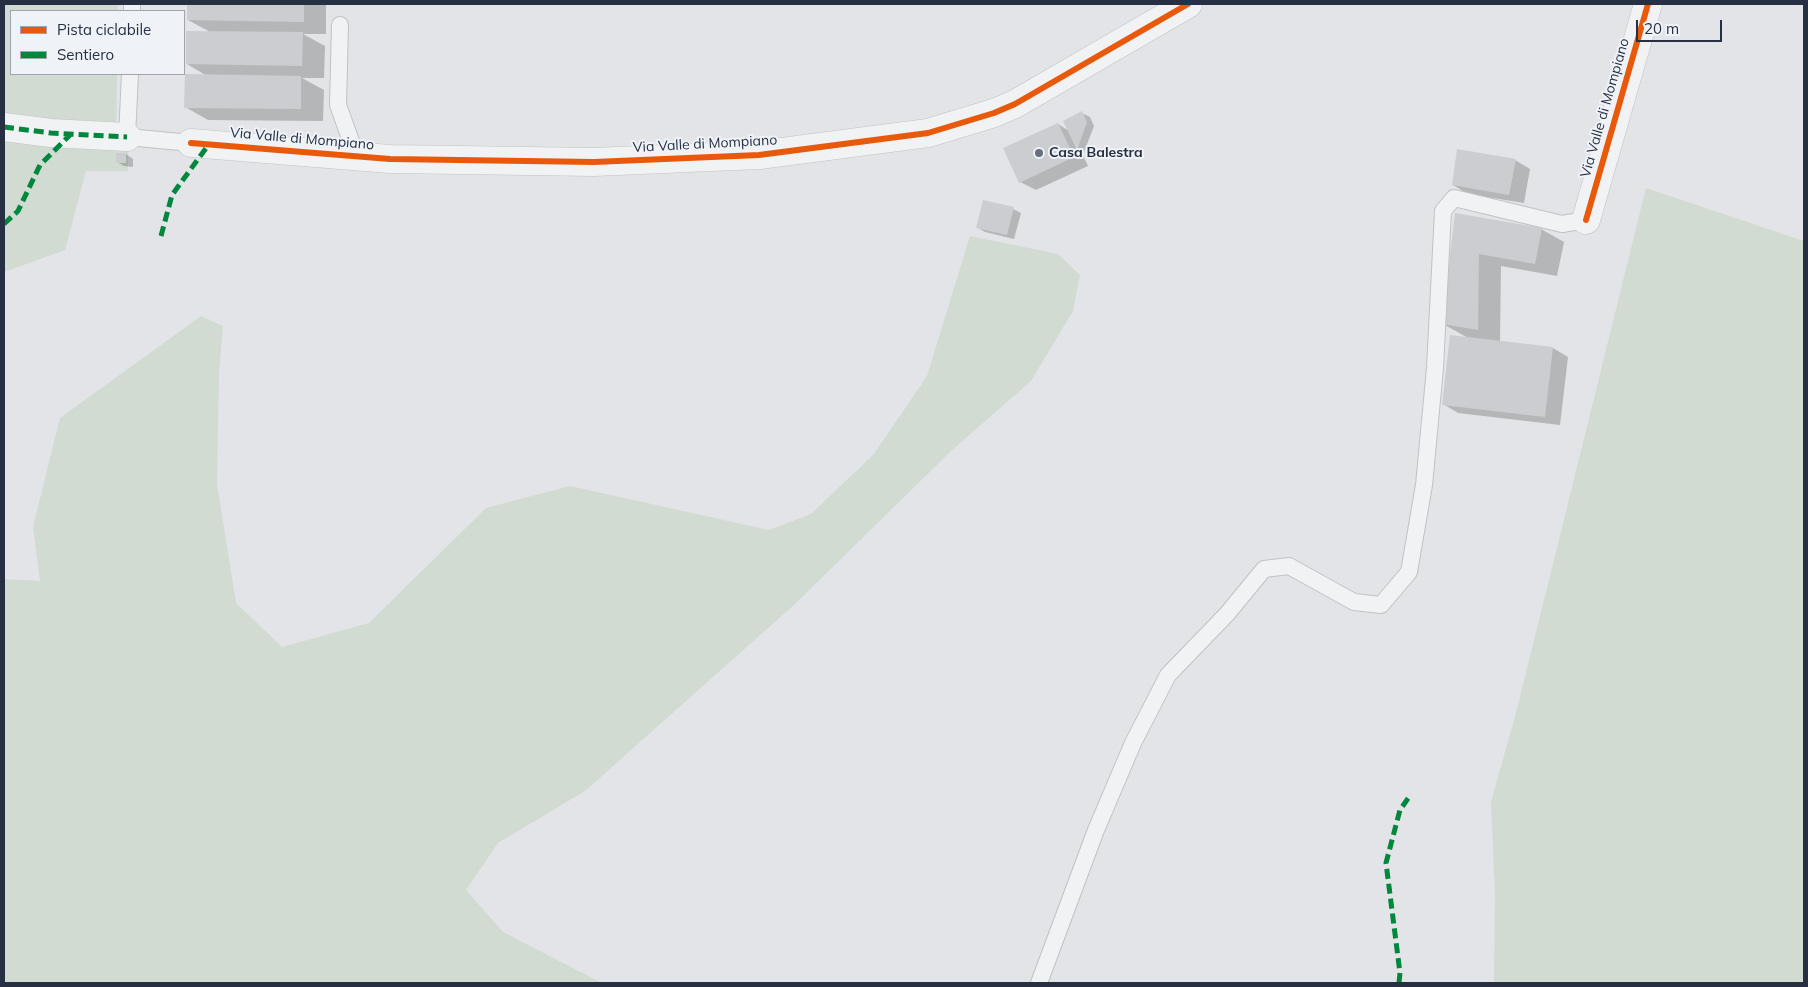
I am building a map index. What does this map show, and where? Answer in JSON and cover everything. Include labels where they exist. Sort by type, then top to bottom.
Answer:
[{"type":"street","name":"Via Valle di Mompiano","points":[[190,143],[390,159],[594,162],[759,155],[928,133],[994,113],[1015,104],[1188,4]]},
{"type":"street","name":"Via Valle di Mompiano","points":[[1586,220],[1648,4]]},
{"type":"street","points":[[4,127],[51,133],[127,137]]},
{"type":"lane","points":[[340,24],[338,106],[356,155]]},
{"type":"lane","points":[[130,75],[127,137],[190,143]]},
{"type":"lane","points":[[1040,983],[1096,830],[1134,743],[1168,675],[1227,614],[1264,569],[1289,566],[1354,602],[1381,605],[1409,572],[1425,476],[1435,368],[1443,210],[1454,198],[1562,224],[1586,220]]},
{"type":"shaded area","points":[[4,4],[118,4],[118,10],[10,10],[10,75],[117,75],[116,150],[128,150],[128,171],[86,171],[65,250],[4,272]]},
{"type":"shaded area","points":[[1646,188],[1804,241],[1804,983],[1494,983],[1495,895],[1491,802],[1516,713]]},
{"type":"shaded area","points":[[970,236],[1058,254],[1080,275],[1073,311],[1031,381],[951,451],[795,604],[585,791],[498,843],[466,890],[503,932],[602,983],[4,983],[4,579],[40,581],[33,527],[60,418],[201,316],[223,326],[219,373],[217,484],[236,603],[282,647],[369,623],[486,508],[570,486],[769,530],[811,514],[874,454],[927,376]]},
{"type":"building","points":[[187,4],[304,4],[304,22],[187,20]]},
{"type":"building","points":[[186,31],[303,32],[302,66],[186,64]]},
{"type":"building","points":[[185,74],[301,76],[301,109],[184,108]]},
{"type":"building","points":[[1082,111],[1087,122],[1077,150],[1063,121]]},
{"type":"building","name":"Casa Balestra","points":[[1058,123],[1074,157],[1019,183],[1003,148]]},
{"type":"building","points":[[1457,149],[1516,159],[1509,195],[1452,185]]},
{"type":"building","points":[[116,153],[126,153],[126,163],[116,163]]},
{"type":"building","points":[[983,200],[1014,207],[1007,235],[976,228]]},
{"type":"building","points":[[1455,213],[1542,228],[1535,264],[1479,254],[1478,330],[1442,324]]},
{"type":"building","points":[[1450,335],[1553,347],[1545,417],[1442,405]]},
{"type":"marked path","points":[[4,127],[51,133],[127,137]]},
{"type":"marked path","points":[[4,224],[18,211],[40,165],[71,134]]},
{"type":"marked path","points":[[161,236],[172,195],[209,144]]},
{"type":"marked path","points":[[1399,983],[1400,973],[1386,863],[1400,810],[1409,797]]},
{"type":"cycle path","points":[[191,143],[390,159],[594,162],[759,155],[928,133],[994,113],[1015,104],[1188,4]]},
{"type":"cycle path","points":[[1586,220],[1648,4]]},
{"type":"place","name":"Casa Balestra","points":[[1039,153]]}]
